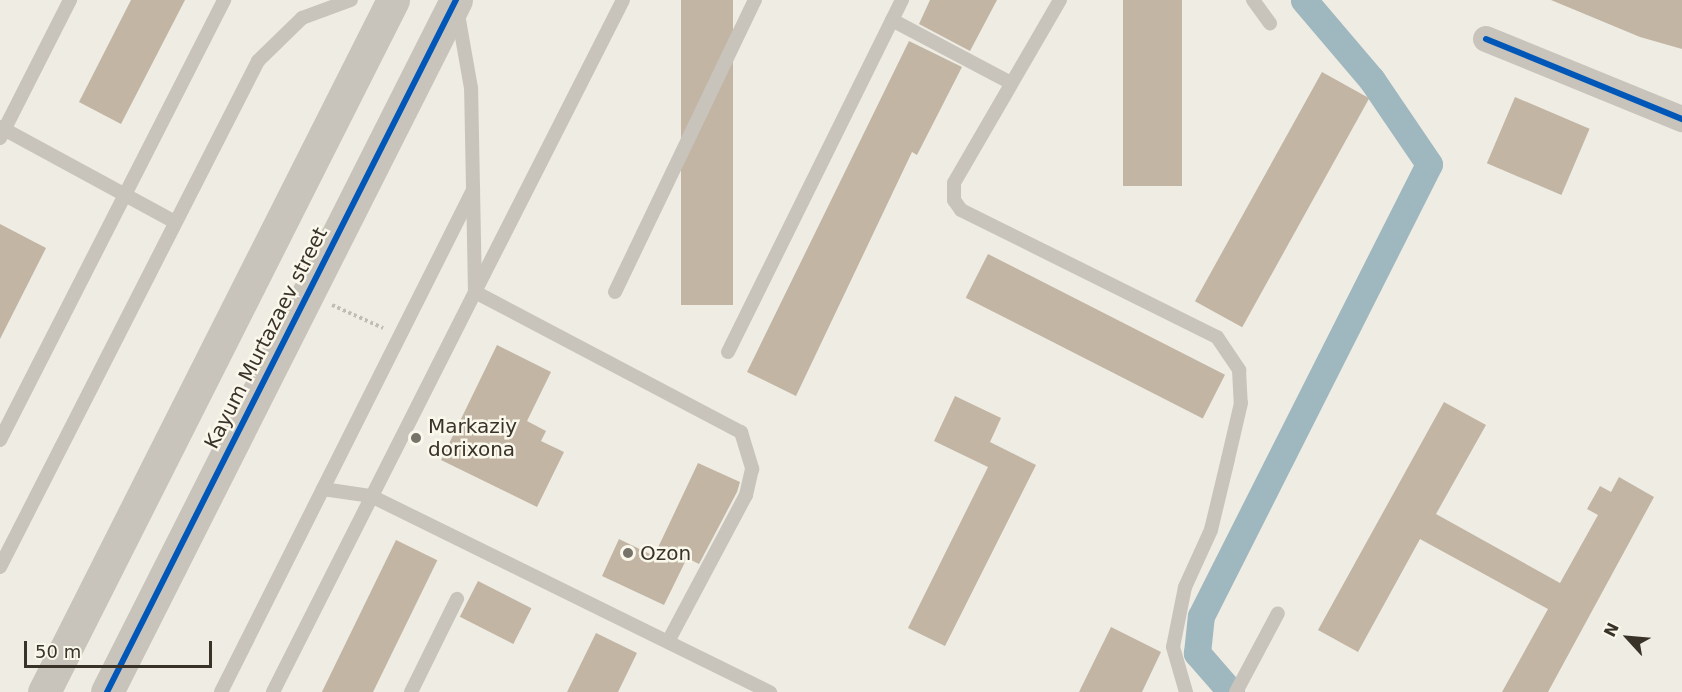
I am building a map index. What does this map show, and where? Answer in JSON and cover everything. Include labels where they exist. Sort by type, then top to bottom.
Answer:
[{"type":"street","name":"Kayum Murtazaev street","points":[[44,692],[393,0]]},
{"type":"street","name":"Kayum Murtazaev street","points":[[107,692],[456,1]]},
{"type":"street","points":[[1486,39],[1682,119]]},
{"type":"lane","points":[[70,0],[2,132],[173,221]]},
{"type":"lane","points":[[0,440],[122,193],[224,0]]},
{"type":"lane","points":[[0,567],[173,221],[258,61],[302,18],[351,0]]},
{"type":"lane","points":[[273,692],[370,496],[623,0]]},
{"type":"lane","points":[[615,292],[755,0]]},
{"type":"lane","points":[[728,352],[902,0]]},
{"type":"lane","points":[[1060,0],[954,183],[961,210],[1217,337],[1239,370],[1241,403],[1226,469],[1211,530],[1185,587],[1173,647],[1186,692]]},
{"type":"lane","points":[[1253,0],[1270,23]]},
{"type":"lane","points":[[456,1],[469,60],[475,292]]},
{"type":"lane","points":[[892,20],[1011,83]]},
{"type":"lane","points":[[221,692],[474,189]]},
{"type":"lane","points":[[475,292],[741,432],[750,448],[746,495],[668,642]]},
{"type":"lane","points":[[323,489],[370,496],[770,692]]},
{"type":"lane","points":[[411,692],[458,599]]},
{"type":"lane","points":[[1236,692],[1278,613]]},
{"type":"path","points":[[307,294],[400,335]]},
{"type":"building","points":[[131,0],[185,0],[121,124],[79,102]]},
{"type":"building","points":[[681,0],[733,0],[733,305],[681,305]]},
{"type":"building","points":[[930,0],[997,0],[970,51],[919,24]]},
{"type":"building","points":[[1123,0],[1182,0],[1182,186],[1123,186]]},
{"type":"building","points":[[1551,0],[1682,0],[1682,49],[1640,37]]},
{"type":"building","points":[[909,41],[962,67],[917,155],[912,152],[796,396],[747,372]]},
{"type":"building","points":[[1322,72],[1369,98],[1242,327],[1195,301]]},
{"type":"building","points":[[1515,97],[1590,129],[1561,195],[1487,163]]},
{"type":"building","points":[[0,224],[46,248],[0,339]]},
{"type":"building","points":[[988,254],[1225,375],[1203,418],[966,298]]},
{"type":"building","points":[[497,345],[551,372],[527,421],[546,431],[541,441],[564,452],[537,507],[441,460]]},
{"type":"building","points":[[955,396],[1001,418],[990,442],[1036,465],[945,646],[908,628],[988,467],[934,441]]},
{"type":"building","points":[[1444,402],[1486,425],[1436,514],[1560,583],[1598,515],[1587,509],[1600,486],[1611,492],[1619,477],[1654,497],[1548,692],[1502,692],[1548,609],[1420,539],[1358,652],[1318,630]]},
{"type":"building","points":[[698,463],[740,482],[699,564],[687,558],[664,605],[602,576],[619,539],[654,556]]},
{"type":"building","points":[[396,540],[437,560],[373,692],[322,692]]},
{"type":"building","points":[[478,581],[531,608],[513,644],[460,617]]},
{"type":"building","points":[[1111,627],[1161,652],[1142,692],[1079,692]]},
{"type":"building","points":[[596,633],[637,653],[618,692],[567,692]]},
{"type":"waterway","points":[[1231,692],[1197,653],[1201,616],[1429,164],[1372,80],[1304,0]]},
{"type":"cycle path","points":[[107,692],[456,0]]},
{"type":"cycle path","points":[[1486,39],[1682,119]]},
{"type":"place","name":"Markaziy dorixona","points":[[416,438]]},
{"type":"place","name":"Ozon","points":[[628,553]]}]
